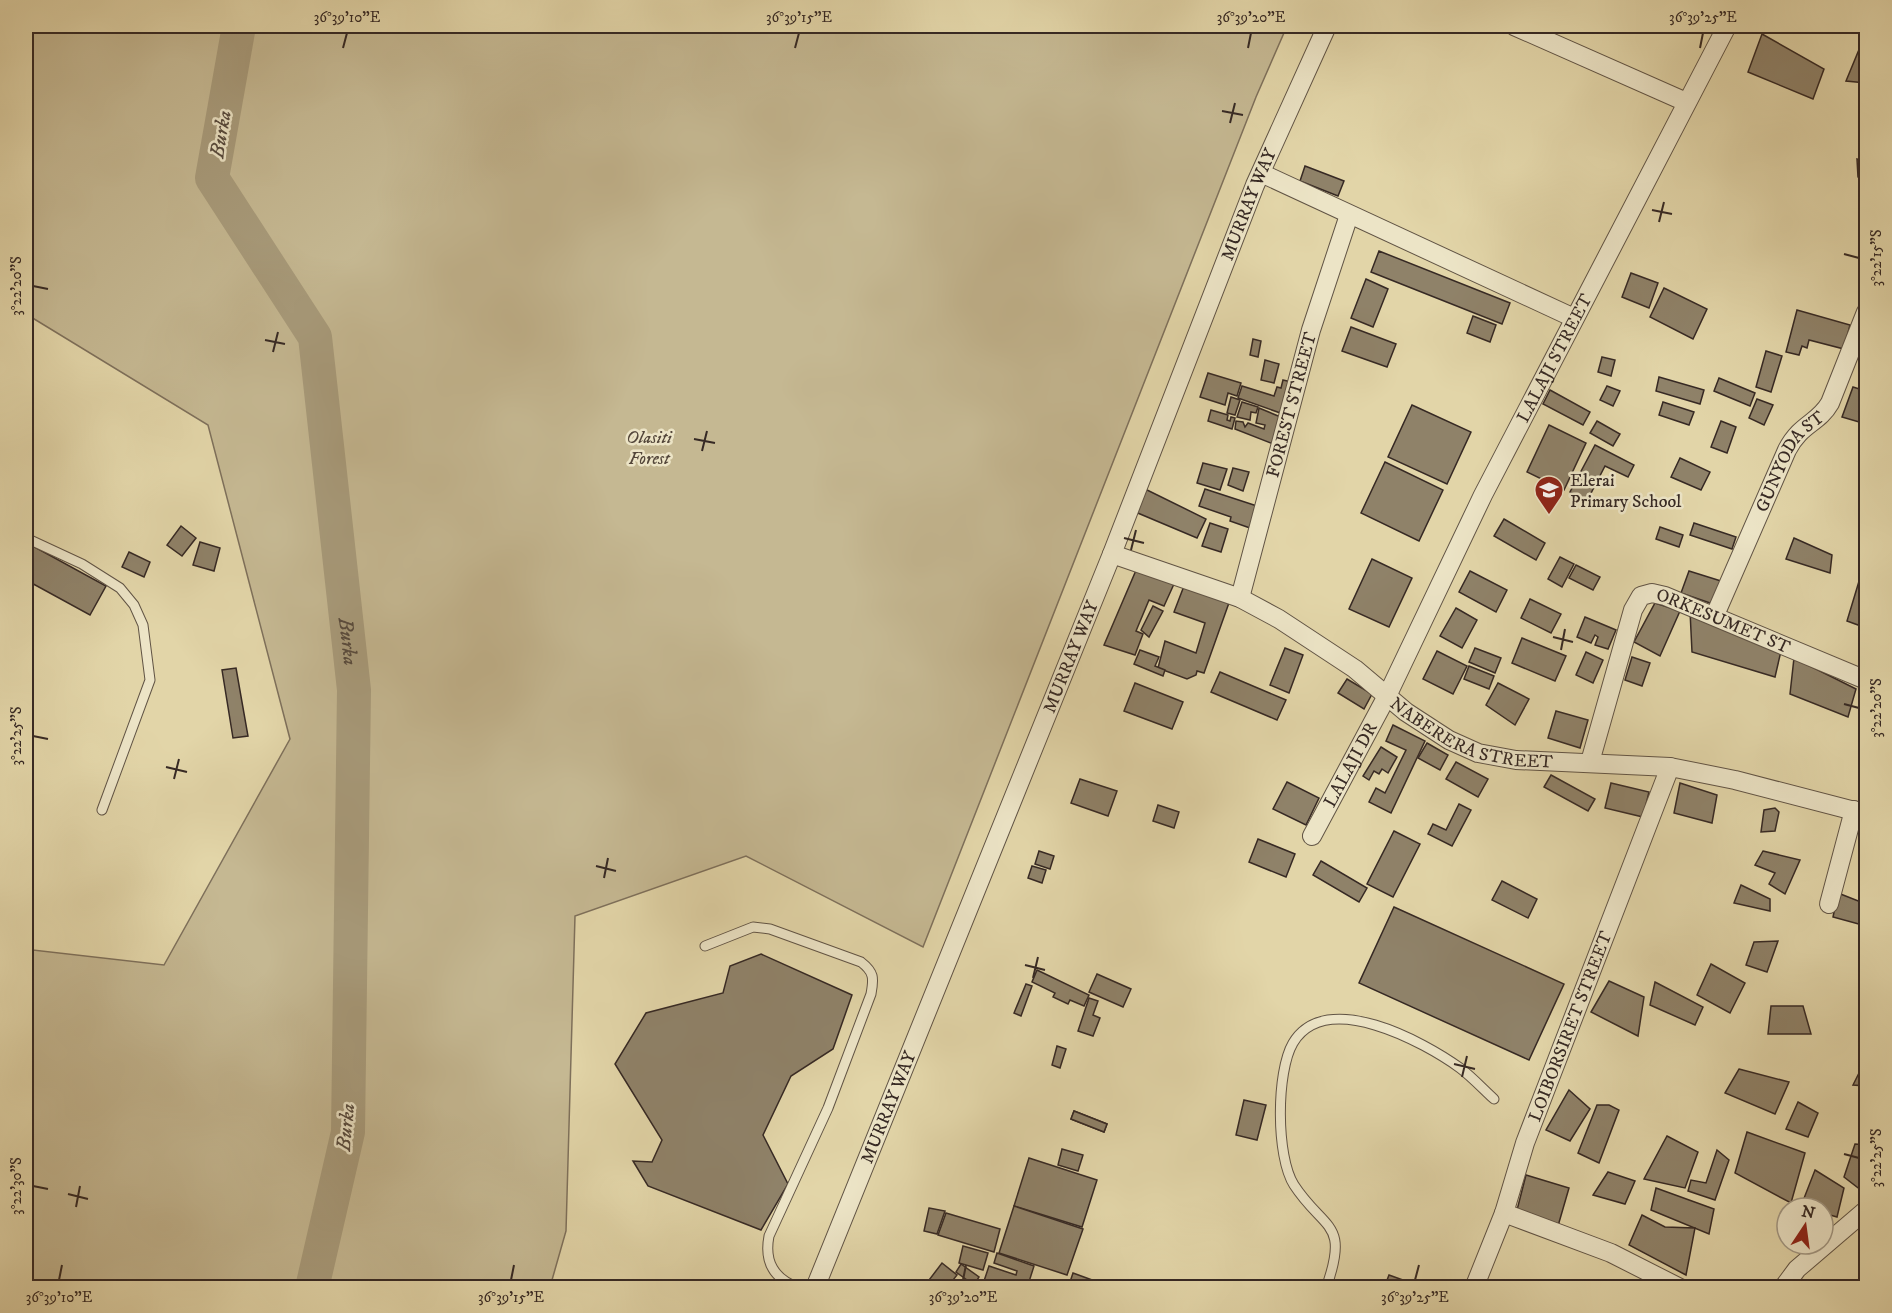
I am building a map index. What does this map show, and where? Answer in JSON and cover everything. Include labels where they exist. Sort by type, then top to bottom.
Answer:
[{"type":"street","name":"MURRAY WAY","points":[[815,1287],[1112,554],[1261,173],[1327,26]]},
{"type":"street","points":[[1514,26],[1686,102]]},
{"type":"street","name":"LALAJI STREET","points":[[1388,694],[1468,526],[1727,26]]},
{"type":"street","points":[[1261,173],[1574,318]]},
{"type":"street","name":"FOREST STREET","points":[[1240,598],[1314,320],[1349,215]]},
{"type":"street","name":"GUNYODA ST","points":[[1715,615],[1787,450],[1801,428],[1824,414],[1866,312]]},
{"type":"street","name":"NABERERA STREET","points":[[1112,554],[1240,598],[1279,619],[1388,694],[1406,712],[1436,732],[1478,753],[1516,760],[1670,767],[1735,780],[1860,812]]},
{"type":"street","name":"ORKESUMET ST","points":[[1590,762],[1635,602],[1641,596],[1652,593],[1715,615],[1774,643],[1866,680]]},
{"type":"street","name":"LALAJI DR","points":[[1312,836],[1388,694]]},
{"type":"street","name":"LOIBORSIRET STREET","points":[[1474,1287],[1504,1213],[1525,1143],[1670,767]]},
{"type":"street","points":[[1829,904],[1860,812]]},
{"type":"street","points":[[1783,1287],[1797,1269],[1866,1210]]},
{"type":"street","points":[[1504,1213],[1611,1253],[1680,1287]]},
{"type":"lane","points":[[26,538],[82,564],[120,588],[134,605],[143,625],[150,680],[102,810]]},
{"type":"lane","points":[[705,946],[753,927],[770,929],[861,962],[871,970],[874,978],[865,1013],[828,1108],[769,1236],[766,1250],[770,1265],[776,1274],[799,1287]]},
{"type":"lane","points":[[1326,1287],[1336,1246],[1333,1234],[1328,1223],[1295,1186],[1289,1174],[1282,1140],[1285,1072],[1293,1042],[1305,1030],[1319,1023],[1339,1018],[1360,1020],[1413,1039],[1461,1069],[1494,1099]]},
{"type":"green space","name":"Olasiti Forest","points":[[26,26],[1287,26],[1256,97],[923,947],[746,856],[575,916],[566,1231],[550,1287],[26,1287],[26,966],[33,950],[164,965],[290,739],[208,425],[26,314]]},
{"type":"building","points":[[1762,34],[1824,69],[1813,99],[1748,72]]},
{"type":"building","points":[[1863,40],[1866,42],[1866,83],[1846,81]]},
{"type":"building","points":[[1857,159],[1866,162],[1866,180],[1858,177]]},
{"type":"building","points":[[1305,166],[1344,181],[1338,196],[1300,181]]},
{"type":"building","points":[[1379,251],[1510,303],[1502,324],[1371,272]]},
{"type":"building","points":[[1631,273],[1658,283],[1649,308],[1622,297]]},
{"type":"building","points":[[1366,279],[1388,289],[1373,327],[1351,318]]},
{"type":"building","points":[[1664,288],[1707,309],[1693,339],[1650,317]]},
{"type":"building","points":[[1797,310],[1850,325],[1844,349],[1809,340],[1807,348],[1802,346],[1799,355],[1786,352]]},
{"type":"building","points":[[1473,316],[1496,325],[1490,342],[1467,333]]},
{"type":"building","points":[[1351,327],[1396,344],[1387,367],[1342,351]]},
{"type":"building","points":[[1253,339],[1261,341],[1258,357],[1250,355]]},
{"type":"building","points":[[1766,351],[1782,356],[1771,392],[1756,387]]},
{"type":"building","points":[[1602,357],[1615,360],[1611,376],[1598,372]]},
{"type":"building","points":[[1265,360],[1279,364],[1274,383],[1261,380]]},
{"type":"building","points":[[1208,373],[1241,383],[1237,396],[1228,393],[1225,405],[1200,397]]},
{"type":"building","points":[[1659,377],[1704,390],[1700,404],[1656,391]]},
{"type":"building","points":[[1719,378],[1755,393],[1750,406],[1714,391]]},
{"type":"building","points":[[1283,380],[1296,383],[1286,415],[1238,398],[1242,386],[1274,396],[1277,387],[1281,388]]},
{"type":"building","points":[[1607,386],[1620,391],[1613,406],[1600,400]]},
{"type":"building","points":[[1853,387],[1866,391],[1866,424],[1842,417]]},
{"type":"building","points":[[1550,390],[1590,412],[1583,425],[1543,404]]},
{"type":"building","points":[[1231,397],[1240,400],[1235,415],[1227,413]]},
{"type":"building","points":[[1757,399],[1773,405],[1764,425],[1749,418]]},
{"type":"building","points":[[1242,402],[1258,407],[1256,413],[1251,412],[1250,420],[1237,417]]},
{"type":"building","points":[[1663,402],[1694,412],[1689,425],[1659,415]]},
{"type":"building","points":[[1412,405],[1471,432],[1447,484],[1388,457]]},
{"type":"building","points":[[1259,408],[1283,418],[1276,445],[1235,429],[1236,421],[1243,422],[1245,427],[1248,423],[1264,429],[1265,425],[1256,423]]},
{"type":"building","points":[[1211,410],[1228,415],[1227,420],[1230,421],[1231,417],[1235,418],[1232,429],[1208,421]]},
{"type":"building","points":[[1597,421],[1620,434],[1613,446],[1590,433]]},
{"type":"building","points":[[1721,421],[1736,427],[1727,453],[1711,447]]},
{"type":"building","points":[[1549,425],[1586,443],[1564,490],[1527,472]]},
{"type":"building","points":[[1595,445],[1634,465],[1628,477],[1605,466],[1587,501],[1570,492]]},
{"type":"building","points":[[1680,458],[1710,472],[1701,490],[1671,477]]},
{"type":"building","points":[[1385,462],[1443,490],[1419,541],[1361,513]]},
{"type":"building","points":[[1203,463],[1227,469],[1220,490],[1197,483]]},
{"type":"building","points":[[1233,468],[1249,472],[1243,491],[1228,485]]},
{"type":"building","points":[[1143,488],[1206,519],[1197,538],[1133,511]]},
{"type":"building","points":[[1205,489],[1257,506],[1250,528],[1230,521],[1231,517],[1199,506]]},
{"type":"building","points":[[1504,519],[1545,543],[1536,560],[1494,536]]},
{"type":"building","points":[[1210,523],[1228,529],[1221,552],[1202,546]]},
{"type":"building","points":[[1694,523],[1736,537],[1732,549],[1690,535]]},
{"type":"building","points":[[181,526],[196,538],[182,556],[167,545]]},
{"type":"building","points":[[1660,527],[1683,535],[1679,547],[1656,539]]},
{"type":"building","points":[[1794,538],[1832,555],[1830,573],[1786,559]]},
{"type":"building","points":[[200,542],[220,548],[214,571],[193,565]]},
{"type":"building","points":[[31,545],[106,586],[90,615],[26,580],[26,556]]},
{"type":"building","points":[[129,552],[150,562],[144,577],[122,567]]},
{"type":"building","points":[[1560,557],[1574,564],[1562,587],[1548,579]]},
{"type":"building","points":[[1372,559],[1412,578],[1389,627],[1349,609]]},
{"type":"building","points":[[1576,565],[1600,577],[1593,590],[1569,578]]},
{"type":"building","points":[[1137,568],[1174,584],[1164,606],[1149,600],[1136,631],[1143,634],[1135,655],[1104,645]]},
{"type":"building","points":[[1470,571],[1507,590],[1496,612],[1459,592]]},
{"type":"building","points":[[1689,571],[1721,581],[1713,604],[1681,593]]},
{"type":"building","points":[[1860,578],[1866,584],[1866,609],[1858,625],[1847,621]]},
{"type":"building","points":[[1184,586],[1230,600],[1204,673],[1197,671],[1196,675],[1187,679],[1158,668],[1165,641],[1196,653],[1205,623],[1174,612]]},
{"type":"building","points":[[1530,599],[1561,614],[1551,633],[1521,618]]},
{"type":"building","points":[[1655,603],[1680,611],[1660,656],[1634,642]]},
{"type":"building","points":[[1153,606],[1163,611],[1149,637],[1141,630]]},
{"type":"building","points":[[1456,608],[1477,620],[1462,648],[1440,636]]},
{"type":"building","points":[[1690,611],[1781,651],[1775,677],[1692,652]]},
{"type":"building","points":[[1585,617],[1616,630],[1608,649],[1595,645],[1598,637],[1595,635],[1591,643],[1577,637]]},
{"type":"building","points":[[1522,638],[1566,656],[1555,681],[1512,663]]},
{"type":"building","points":[[1285,648],[1303,655],[1289,693],[1270,685]]},
{"type":"building","points":[[1475,648],[1501,658],[1495,673],[1469,662]]},
{"type":"building","points":[[1140,650],[1159,657],[1155,666],[1165,670],[1163,676],[1134,664]]},
{"type":"building","points":[[1437,651],[1467,666],[1453,694],[1423,679]]},
{"type":"building","points":[[1586,652],[1603,660],[1593,683],[1576,675]]},
{"type":"building","points":[[1632,657],[1650,663],[1642,686],[1625,680]]},
{"type":"building","points":[[1794,658],[1856,689],[1848,717],[1790,694]]},
{"type":"building","points":[[1469,666],[1494,676],[1489,689],[1464,679]]},
{"type":"building","points":[[236,668],[248,736],[233,738],[222,670]]},
{"type":"building","points":[[1220,672],[1286,700],[1277,720],[1211,692]]},
{"type":"building","points":[[1347,679],[1372,694],[1364,709],[1338,693]]},
{"type":"building","points":[[1135,683],[1183,702],[1172,729],[1124,711]]},
{"type":"building","points":[[1498,683],[1529,699],[1515,725],[1486,705]]},
{"type":"building","points":[[1556,711],[1588,720],[1580,748],[1548,738]]},
{"type":"building","points":[[1393,725],[1425,741],[1391,813],[1369,802],[1376,788],[1385,793],[1406,750],[1386,741]]},
{"type":"building","points":[[1427,743],[1448,755],[1440,770],[1418,758]]},
{"type":"building","points":[[1381,747],[1397,757],[1388,773],[1382,769],[1379,774],[1374,771],[1369,780],[1363,776]]},
{"type":"building","points":[[1456,762],[1488,779],[1478,797],[1446,779]]},
{"type":"building","points":[[1551,775],[1595,799],[1588,811],[1544,787]]},
{"type":"building","points":[[1080,779],[1117,791],[1108,816],[1071,803]]},
{"type":"building","points":[[1287,782],[1319,798],[1306,825],[1273,809]]},
{"type":"building","points":[[1611,783],[1649,792],[1643,817],[1605,808]]},
{"type":"building","points":[[1680,783],[1717,795],[1712,823],[1674,813]]},
{"type":"building","points":[[1459,804],[1471,810],[1452,846],[1428,834],[1433,824],[1446,830]]},
{"type":"building","points":[[1158,805],[1179,812],[1174,828],[1153,821]]},
{"type":"building","points":[[1775,808],[1779,812],[1775,831],[1761,832],[1764,810]]},
{"type":"building","points":[[1394,831],[1420,844],[1393,897],[1367,884]]},
{"type":"building","points":[[1258,839],[1295,854],[1286,877],[1249,862]]},
{"type":"building","points":[[1039,851],[1054,856],[1050,869],[1035,864]]},
{"type":"building","points":[[1763,851],[1800,860],[1785,894],[1769,884],[1775,873],[1755,865]]},
{"type":"building","points":[[1321,861],[1367,888],[1359,902],[1313,875]]},
{"type":"building","points":[[1032,866],[1046,870],[1042,883],[1028,878]]},
{"type":"building","points":[[1502,881],[1537,899],[1528,918],[1492,900]]},
{"type":"building","points":[[1741,885],[1770,899],[1770,911],[1734,903]]},
{"type":"building","points":[[1838,893],[1866,904],[1866,926],[1833,917]]},
{"type":"building","points":[[1394,907],[1564,984],[1529,1060],[1359,983]]},
{"type":"building","points":[[1778,941],[1767,972],[1746,965],[1754,942]]},
{"type":"building","points":[[761,954],[852,995],[833,1049],[791,1076],[763,1135],[788,1184],[761,1230],[648,1186],[633,1161],[652,1162],[662,1140],[615,1064],[646,1013],[723,993],[730,966]]},
{"type":"building","points":[[1711,964],[1745,983],[1730,1013],[1697,995]]},
{"type":"building","points":[[1037,970],[1089,995],[1084,1006],[1070,1000],[1068,1004],[1053,997],[1055,993],[1032,982]]},
{"type":"building","points":[[1097,974],[1131,989],[1123,1007],[1089,992]]},
{"type":"building","points":[[1609,981],[1644,997],[1638,1036],[1591,1012]]},
{"type":"building","points":[[1655,982],[1703,1007],[1695,1025],[1650,1005]]},
{"type":"building","points":[[1026,984],[1032,986],[1021,1016],[1014,1013]]},
{"type":"building","points":[[1089,998],[1098,1001],[1093,1015],[1100,1018],[1093,1036],[1078,1031]]},
{"type":"building","points":[[1771,1006],[1803,1006],[1811,1034],[1768,1034]]},
{"type":"building","points":[[1057,1046],[1066,1049],[1060,1068],[1052,1065]]},
{"type":"building","points":[[1863,1065],[1866,1067],[1866,1086],[1853,1085]]},
{"type":"building","points":[[1739,1069],[1789,1082],[1775,1114],[1725,1093]]},
{"type":"building","points":[[1569,1090],[1590,1109],[1570,1141],[1546,1130]]},
{"type":"building","points":[[1244,1100],[1266,1105],[1257,1140],[1236,1135]]},
{"type":"building","points":[[1798,1102],[1818,1113],[1808,1137],[1786,1129]]},
{"type":"building","points":[[1597,1105],[1609,1105],[1619,1110],[1599,1163],[1578,1153]]},
{"type":"building","points":[[1074,1111],[1107,1124],[1104,1132],[1071,1119]]},
{"type":"building","points":[[1074,1111],[1107,1124],[1104,1132],[1071,1119]]},
{"type":"building","points":[[1747,1132],[1805,1153],[1793,1196],[1778,1196],[1735,1173]]},
{"type":"building","points":[[1667,1136],[1698,1152],[1685,1188],[1644,1179]]},
{"type":"building","points":[[1855,1144],[1866,1145],[1866,1194],[1844,1177]]},
{"type":"building","points":[[1062,1149],[1083,1155],[1078,1171],[1058,1165]]},
{"type":"building","points":[[1717,1150],[1729,1160],[1715,1200],[1688,1191],[1691,1180],[1706,1183]]},
{"type":"building","points":[[1029,1158],[1097,1180],[1082,1227],[1014,1206]]},
{"type":"building","points":[[1815,1170],[1844,1188],[1837,1217],[1835,1216],[1835,1196],[1805,1196]]},
{"type":"building","points":[[1608,1172],[1635,1181],[1625,1204],[1593,1195]]},
{"type":"building","points":[[1526,1175],[1569,1188],[1558,1226],[1517,1210]]},
{"type":"building","points":[[1656,1188],[1714,1209],[1709,1234],[1651,1210]]},
{"type":"building","points":[[1014,1206],[1083,1229],[1067,1275],[999,1253]]},
{"type":"building","points":[[929,1208],[945,1211],[937,1234],[924,1231]]},
{"type":"building","points":[[946,1213],[1000,1229],[994,1252],[938,1235]]},
{"type":"building","points":[[1642,1215],[1665,1227],[1695,1228],[1686,1275],[1629,1245]]},
{"type":"building","points":[[963,1246],[988,1253],[983,1270],[959,1263]]},
{"type":"building","points":[[997,1253],[1034,1266],[1027,1288],[1003,1288],[984,1281],[989,1266],[1016,1275],[1017,1271],[994,1263]]},
{"type":"building","points":[[942,1263],[957,1275],[947,1288],[923,1288]]},
{"type":"building","points":[[961,1264],[979,1277],[974,1285],[956,1272]]},
{"type":"building","points":[[1073,1273],[1114,1288],[1068,1288]]},
{"type":"building","points":[[1389,1275],[1425,1288],[1384,1288]]},
{"type":"building","points":[[983,1280],[995,1288],[978,1287]]},
{"type":"waterway","name":"Burka","points":[[239,26],[212,178],[315,337],[354,690],[348,1132],[312,1288]]},
{"type":"place","name":"Elerai Primary School","points":[[1549,516]]}]
